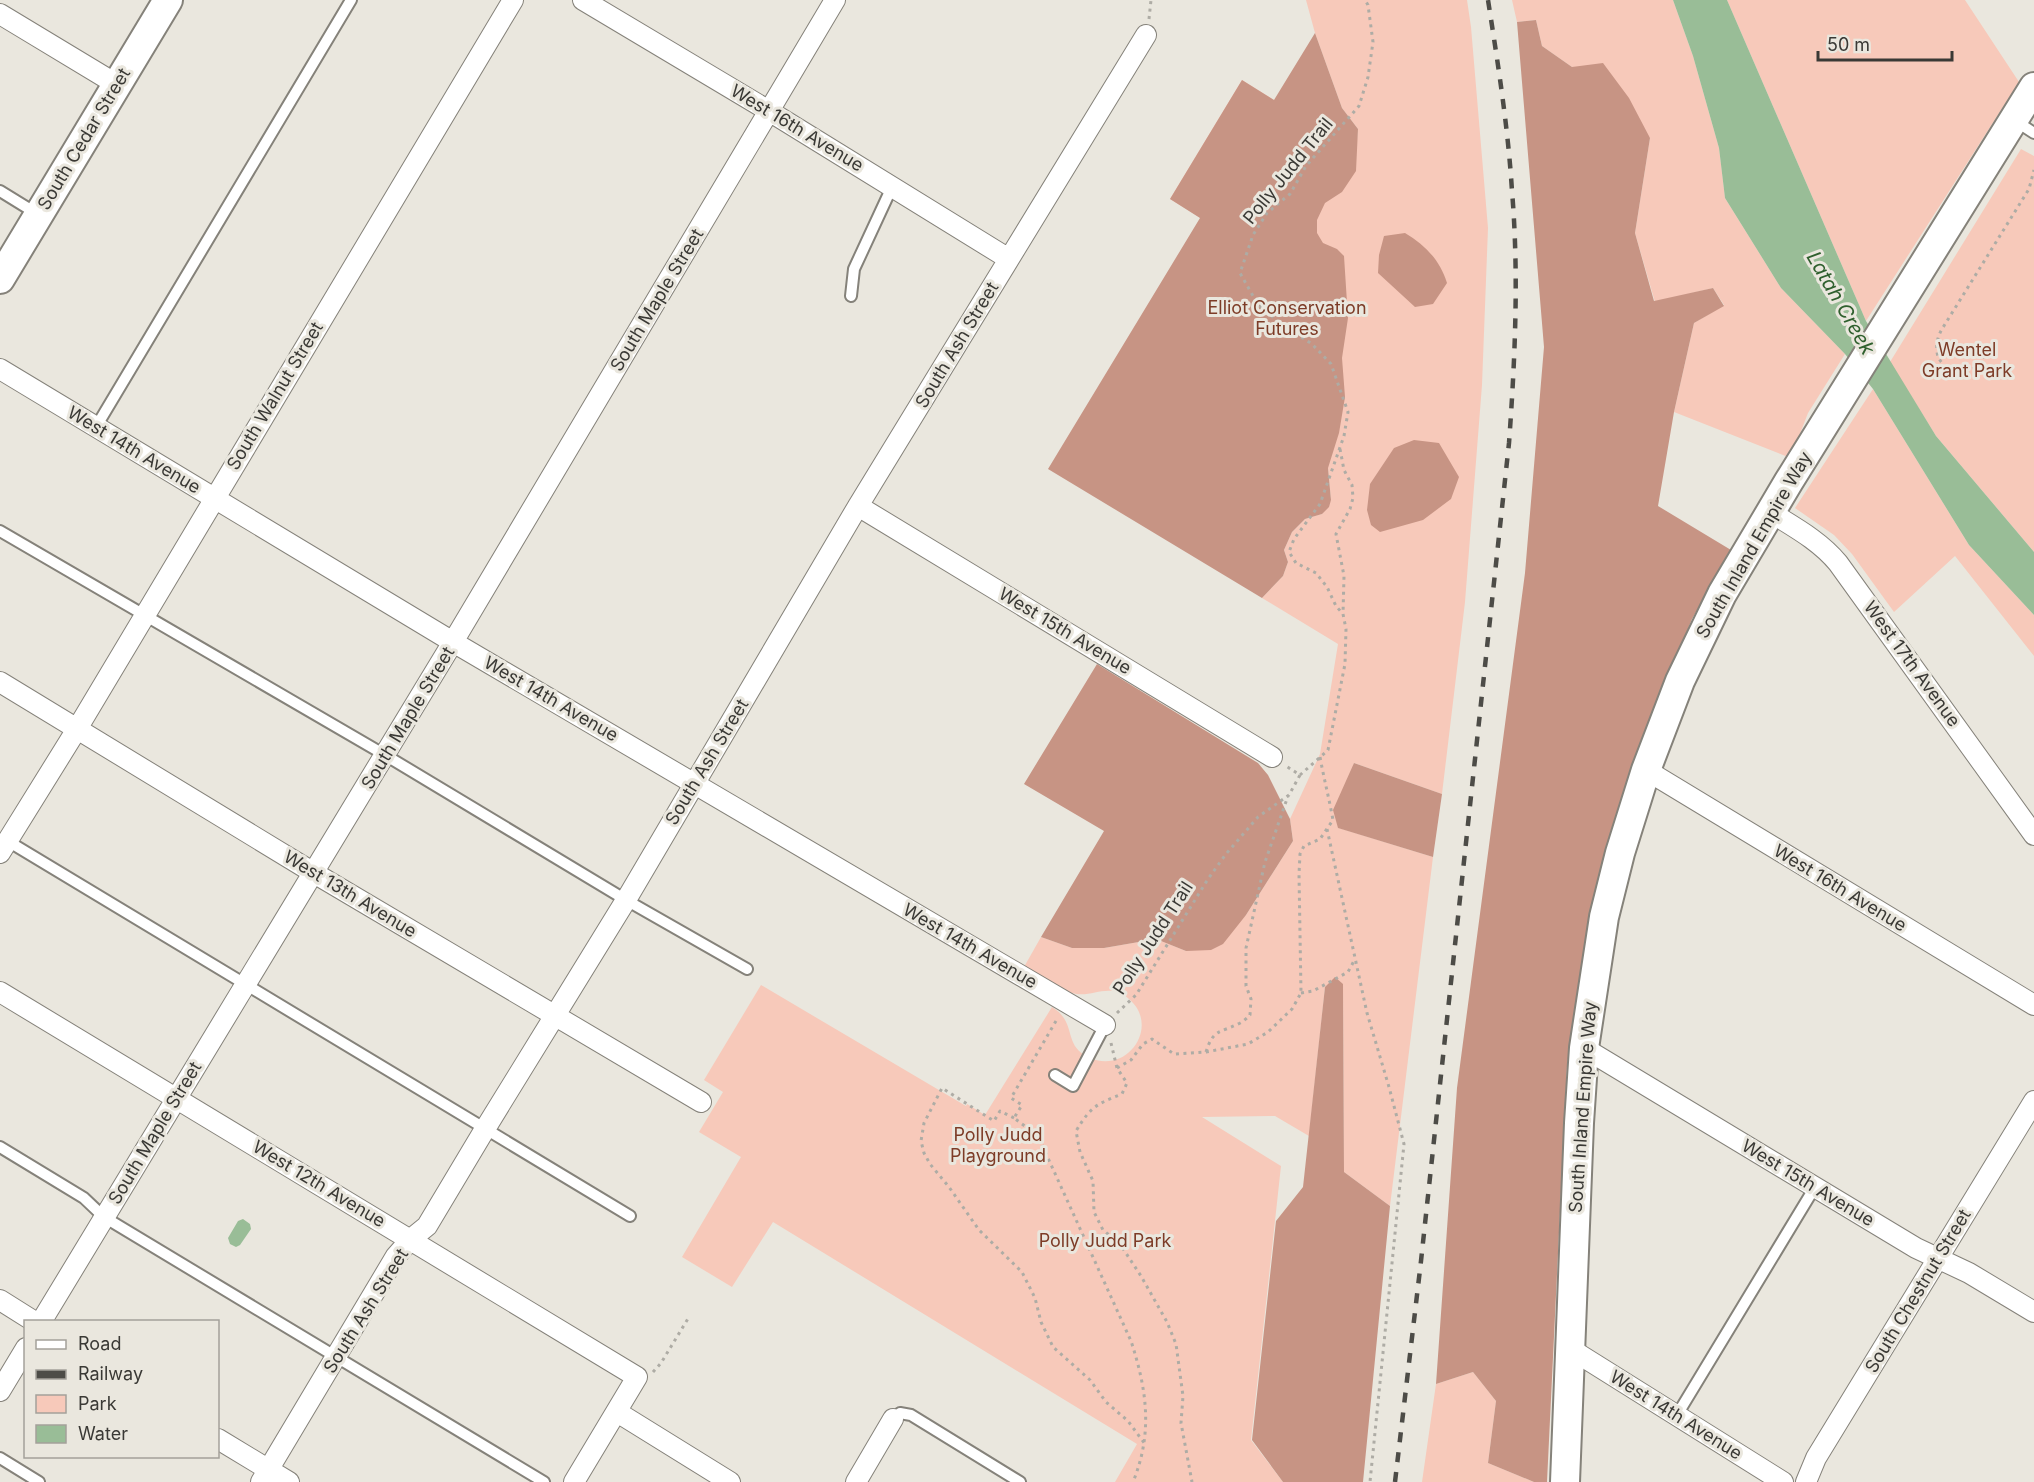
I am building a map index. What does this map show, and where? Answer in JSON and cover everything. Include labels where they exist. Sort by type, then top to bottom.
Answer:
[{"type":"street","name":"South Cedar Street","points":[[0,279],[168,0]]},
{"type":"street","name":"South Walnut Street","points":[[3,844],[77,729],[513,0]]},
{"type":"street","name":"West 16th Avenue","points":[[583,0],[770,111],[1009,259]]},
{"type":"street","name":"South Maple Street","points":[[42,1320],[453,642],[835,0]]},
{"type":"street","points":[[0,14],[116,84]]},
{"type":"street","name":"South Ash Street","points":[[265,1476],[396,1256],[427,1226],[484,1129],[626,900],[858,506],[1146,35]]},
{"type":"street","name":"South Inland Empire Way","points":[[1565,1482],[1569,1348],[1584,1048],[1604,916],[1623,843],[1646,770],[1668,711],[1727,584],[1917,274],[2024,126],[2034,87]]},
{"type":"street","name":"West 14th Avenue","points":[[0,369],[453,642],[1105,1025]]},
{"type":"street","name":"West 15th Avenue","points":[[858,506],[1272,757]]},
{"type":"street","name":"West 17th Avenue","points":[[1770,512],[1817,542],[1838,563],[2034,835]]},
{"type":"street","name":"West 13th Avenue","points":[[0,682],[314,873],[702,1102]]},
{"type":"street","name":"West 16th Avenue","points":[[1646,770],[2034,1005]]},
{"type":"street","name":"West 12th Avenue","points":[[0,992],[637,1377]]},
{"type":"street","name":"West 15th Avenue","points":[[1584,1048],[1916,1248],[1969,1273],[2034,1312]]},
{"type":"street","name":"South Chestnut Street","points":[[1806,1482],[1816,1458],[2034,1101]]},
{"type":"street","points":[[0,1300],[32,1320]]},
{"type":"street","name":"West 14th Avenue","points":[[1569,1348],[1783,1482]]},
{"type":"street","points":[[0,1391],[24,1351]]},
{"type":"street","points":[[574,1482],[637,1377]]},
{"type":"street","points":[[617,1412],[730,1482]]},
{"type":"street","points":[[856,1482],[893,1419]]},
{"type":"street","points":[[219,1440],[265,1476],[289,1482]]},
{"type":"lane","points":[[96,427],[351,0]]},
{"type":"lane","points":[[851,296],[854,269],[892,187]]},
{"type":"lane","points":[[0,191],[39,215]]},
{"type":"lane","points":[[0,531],[747,969]]},
{"type":"lane","points":[[3,844],[630,1216]]},
{"type":"lane","points":[[1055,1075],[1073,1086],[1105,1025]]},
{"type":"lane","points":[[0,1147],[84,1198],[104,1217],[544,1482]]},
{"type":"lane","points":[[1677,1415],[1815,1187]]},
{"type":"lane","points":[[893,1419],[900,1413],[911,1414],[1020,1482]]},
{"type":"lane","points":[[0,1458],[39,1482]]},
{"type":"path","name":"Polly Judd Trail","points":[[1105,1025],[1136,995],[1226,854],[1258,817],[1289,795],[1300,775],[1328,750],[1345,664],[1346,629],[1343,614],[1336,606],[1327,587],[1316,573],[1296,563],[1289,552],[1294,539],[1320,504],[1344,436],[1348,412],[1331,364],[1312,344],[1282,325],[1257,303],[1240,273],[1253,235],[1267,213],[1290,194],[1306,166],[1359,106],[1368,77],[1373,42],[1368,5],[1365,0]]},
{"type":"path","points":[[1988,349],[1974,368],[1957,372],[1941,363],[1937,353],[1937,340],[2030,189],[2034,170]]},
{"type":"path","points":[[1340,448],[1344,470],[1352,485],[1353,498],[1350,509],[1336,534],[1344,576],[1343,614]]},
{"type":"path","points":[[1272,757],[1300,775]]},
{"type":"path","points":[[1117,1068],[1131,1060],[1143,1044],[1152,1040],[1174,1054],[1206,1052],[1248,1044],[1268,1032],[1292,1010],[1301,993],[1300,854],[1304,846],[1320,839],[1333,819],[1320,758]]},
{"type":"path","points":[[1206,1052],[1209,1041],[1222,1029],[1239,1024],[1250,1015],[1251,999],[1246,986],[1246,948],[1265,862],[1289,795]]},
{"type":"path","points":[[1327,829],[1367,1013],[1404,1144],[1370,1482]]},
{"type":"path","points":[[1301,993],[1313,991],[1348,972],[1355,959]]},
{"type":"path","points":[[1014,1118],[1022,1105],[1011,1098],[1056,1021]]},
{"type":"path","points":[[1105,1025],[1117,1068],[1127,1083],[1122,1094],[1094,1106],[1086,1114],[1077,1131],[1080,1152],[1093,1181],[1094,1212],[1103,1230],[1120,1245],[1142,1276],[1176,1344],[1183,1396],[1181,1423],[1192,1482]]},
{"type":"path","points":[[1133,1482],[1145,1444],[1146,1414],[1140,1370],[1131,1341],[1038,1136],[1014,1118],[1000,1111],[994,1121],[942,1088],[924,1123],[921,1141],[930,1164],[979,1230],[1022,1272],[1035,1298],[1041,1322],[1053,1347],[1090,1380],[1106,1402],[1128,1420],[1145,1444]]},
{"type":"path","points":[[637,1377],[656,1369],[689,1317]]},
{"type":"green space","points":[[1306,0],[1467,0],[1488,228],[1482,385],[1465,602],[1442,794],[1354,763],[1339,828],[1433,857],[1390,1206],[1344,1172],[1343,984],[1325,987],[1309,1136],[1275,1116],[1202,1117],[1281,1166],[1251,1440],[1283,1482],[1115,1482],[1137,1444],[773,1222],[732,1287],[682,1257],[741,1157],[699,1132],[723,1092],[704,1080],[761,985],[985,1115],[1052,1007],[1065,1020],[1075,1046],[1088,1057],[1102,1061],[1115,1060],[1127,1054],[1135,1045],[1140,1034],[1142,1022],[1138,1010],[1122,994],[1114,991],[1072,993],[1024,967],[1041,937],[1072,948],[1104,948],[1156,939],[1186,951],[1246,915],[1293,841],[1290,819],[1320,754],[1338,644],[1262,598],[1283,576],[1288,562],[1284,550],[1292,532],[1305,519],[1322,514],[1331,500],[1328,468],[1225,233],[1170,199],[1242,80],[1356,151],[1358,129],[1342,108],[1315,33]]},
{"type":"green space","points":[[1512,0],[1673,0],[1693,56],[1719,148],[1725,198],[1781,288],[1845,354],[1808,413],[1788,457],[1674,412],[1694,323],[1724,305],[1713,288],[1655,302],[1635,233],[1650,138],[1572,67],[1542,46],[1536,20],[1517,22]]},
{"type":"green space","points":[[1727,0],[1965,0],[2019,82],[1866,321]]},
{"type":"green space","points":[[1536,20],[1542,46],[1572,67],[1603,63],[1629,98],[1650,138],[1635,233],[1654,301],[1713,288],[1724,306],[1694,323],[1674,412],[1658,506],[1731,550],[1692,619],[1638,749],[1603,860],[1582,960],[1567,1066],[1547,1482],[1534,1482],[1488,1463],[1496,1401],[1473,1372],[1436,1384],[1457,1088],[1525,573],[1544,347],[1517,22]]},
{"type":"green space","name":"Elliot Conservation Futures","points":[[1315,33],[1342,108],[1358,129],[1356,171],[1342,192],[1325,203],[1317,220],[1317,233],[1323,243],[1337,249],[1344,256],[1348,318],[1342,358],[1345,397],[1339,433],[1328,468],[1331,500],[1329,507],[1322,514],[1305,519],[1292,532],[1284,550],[1288,562],[1283,576],[1262,598],[1048,469],[1200,218],[1170,199],[1242,80],[1274,100]]},
{"type":"green space","name":"Wentel Grant Park","points":[[2021,149],[2034,156],[2034,552],[1936,436],[1890,362]]},
{"type":"green space","points":[[1405,233],[1431,254],[1444,275],[1447,283],[1433,304],[1415,307],[1378,273],[1379,255],[1384,236]]},
{"type":"green space","points":[[1873,389],[1969,545],[2034,615],[2034,656],[1955,556],[1894,612],[1852,554],[1834,535],[1795,508]]},
{"type":"green space","points":[[1414,440],[1439,443],[1459,477],[1451,499],[1423,520],[1380,532],[1371,525],[1367,510],[1370,484],[1394,448]]},
{"type":"green space","points":[[1097,664],[1258,763],[1268,775],[1290,819],[1293,841],[1246,915],[1223,944],[1211,950],[1186,951],[1156,939],[1104,948],[1072,948],[1041,937],[1104,831],[1024,784]]},
{"type":"green space","points":[[1354,763],[1442,794],[1433,857],[1338,828],[1333,810]]},
{"type":"green space","points":[[1335,977],[1343,984],[1344,1172],[1390,1206],[1363,1482],[1283,1482],[1252,1440],[1276,1221],[1303,1187],[1325,987]]},
{"type":"green space","points":[[1473,1372],[1496,1401],[1488,1463],[1534,1482],[1422,1482],[1436,1384]]},
{"type":"water","name":"Latah Creek","points":[[1673,0],[1727,0],[1866,321],[1936,436],[2034,552],[2034,615],[1969,545],[1873,389],[1845,354],[1781,288],[1725,198],[1719,148],[1693,56]]},
{"type":"water","points":[[243,1219],[250,1224],[251,1229],[236,1247],[230,1244],[228,1238],[238,1221]]},
{"type":"railway","points":[[1395,1482],[1421,1261],[1511,412],[1515,317],[1514,223],[1505,119],[1488,0]]},
{"type":"park label","name":"Polly Judd Playground","points":[[998,1145]]},
{"type":"park label","name":"Polly Judd Park","points":[[1105,1241]]}]
